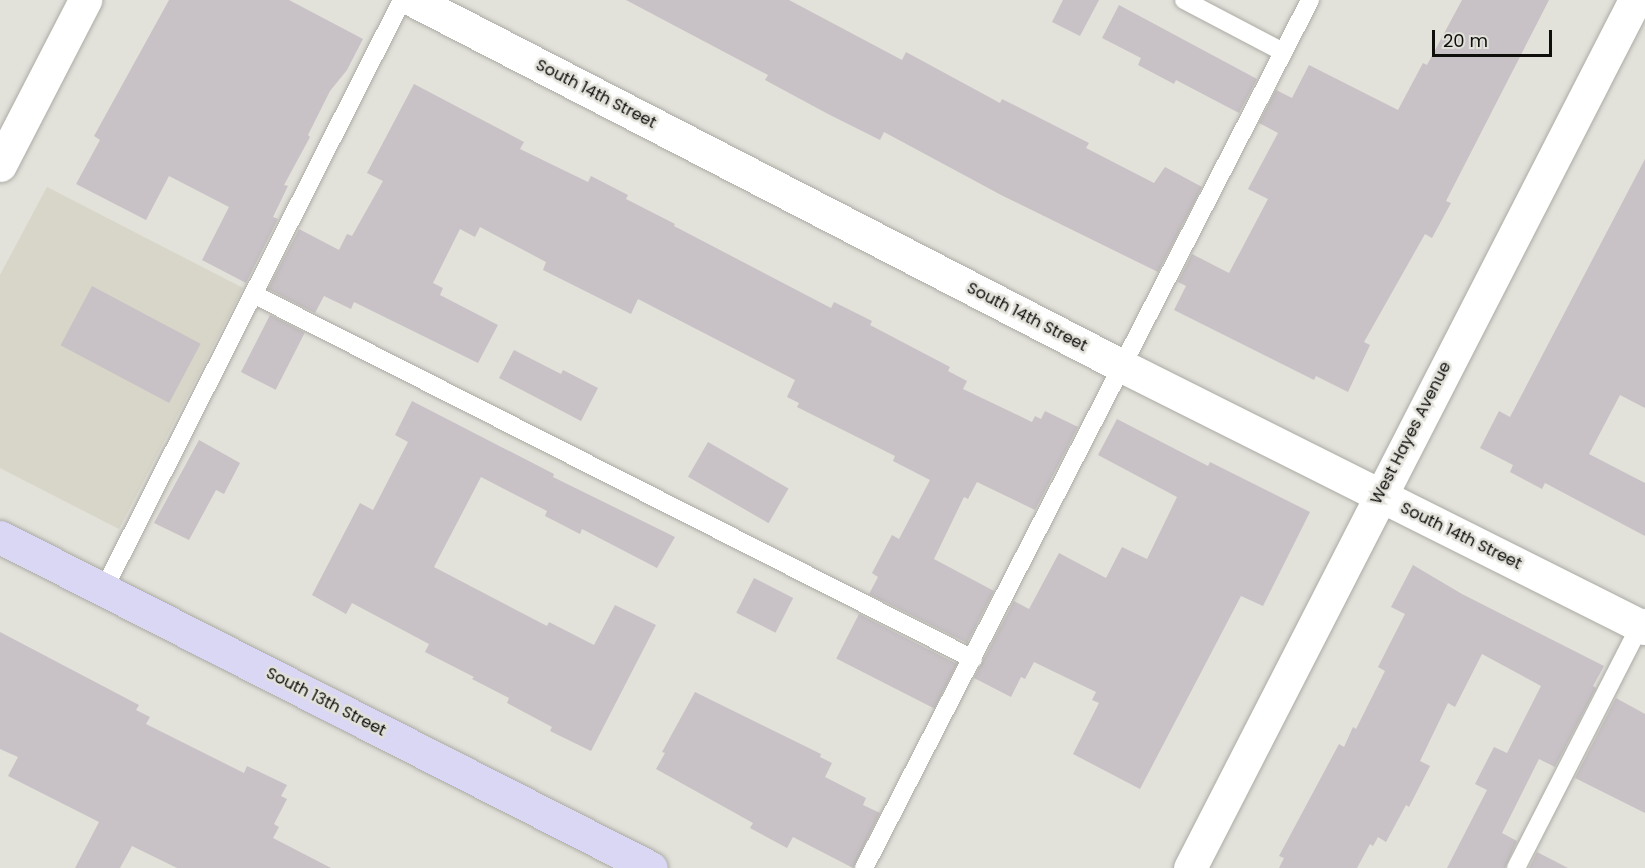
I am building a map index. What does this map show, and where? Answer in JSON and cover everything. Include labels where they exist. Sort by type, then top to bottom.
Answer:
[{"type":"street","points":[[0,165],[85,0]]},
{"type":"street","name":"South 14th Street","points":[[413,0],[1124,367],[1379,495],[1644,623]]},
{"type":"street","name":"West Hayes Avenue","points":[[1190,868],[1379,495],[1635,0]]},
{"type":"street","name":"South 13th Street","points":[[0,537],[651,868]]},
{"type":"lane","points":[[104,589],[402,0]]},
{"type":"lane","points":[[1184,0],[1283,52]]},
{"type":"lane","points":[[864,868],[1124,367],[1310,0]]},
{"type":"lane","points":[[254,294],[973,658]]},
{"type":"lane","points":[[1516,868],[1644,623]]},
{"type":"shaded area","points":[[47,187],[243,288],[119,529],[0,468],[0,275]]},
{"type":"building","points":[[169,0],[289,0],[363,39],[347,70],[330,91],[308,135],[310,137],[284,185],[288,186],[273,217],[278,219],[246,283],[202,260],[229,207],[169,176],[146,220],[76,184],[100,140],[94,136]]},
{"type":"building","points":[[626,0],[789,0],[902,60],[906,52],[1000,103],[1002,99],[1089,143],[1086,148],[1154,183],[1165,167],[1202,187],[1158,272],[1003,196],[884,132],[880,140],[828,114],[765,80],[768,75]]},
{"type":"building","points":[[1063,0],[1099,0],[1080,36],[1052,22]]},
{"type":"building","points":[[1462,0],[1549,0],[1446,201],[1451,203],[1432,238],[1425,234],[1364,342],[1370,345],[1348,392],[1316,376],[1314,380],[1174,310],[1186,286],[1178,282],[1192,254],[1229,273],[1268,199],[1248,189],[1278,133],[1259,123],[1276,90],[1292,98],[1309,65],[1398,110],[1423,63],[1427,65]]},
{"type":"building","points":[[1119,5],[1257,79],[1239,113],[1176,80],[1174,84],[1138,65],[1141,58],[1102,38]]},
{"type":"building","points":[[414,84],[524,142],[520,149],[588,182],[591,176],[628,195],[626,199],[675,224],[674,226],[831,308],[834,302],[872,321],[870,325],[950,367],[948,371],[967,381],[963,389],[1032,422],[1035,416],[1041,419],[1045,411],[1078,427],[1035,510],[977,482],[968,499],[964,497],[934,559],[994,591],[967,643],[869,594],[878,577],[872,573],[892,535],[899,539],[930,480],[893,461],[895,456],[797,407],[799,403],[787,397],[795,380],[638,299],[631,314],[543,270],[546,262],[480,227],[475,237],[460,229],[433,283],[443,288],[440,295],[498,325],[478,363],[354,302],[351,309],[324,296],[315,313],[268,289],[299,229],[339,250],[347,234],[352,236],[383,181],[367,173]]},
{"type":"building","points":[[1645,159],[1645,408],[1620,395],[1589,454],[1645,483],[1645,536],[1545,483],[1542,489],[1510,472],[1513,465],[1480,448],[1499,411],[1510,417]]},
{"type":"building","points":[[92,286],[201,344],[169,403],[61,345]]},
{"type":"building","points":[[270,315],[305,333],[276,390],[241,372]]},
{"type":"building","points":[[514,350],[561,374],[563,370],[598,388],[581,421],[499,378]]},
{"type":"building","points":[[412,401],[554,474],[553,477],[675,537],[657,568],[582,529],[580,534],[545,516],[547,511],[481,477],[434,567],[547,626],[549,622],[594,645],[615,605],[656,625],[591,751],[550,731],[552,727],[507,703],[509,698],[425,652],[429,644],[352,603],[346,614],[312,595],[360,503],[373,510],[408,442],[395,435]]},
{"type":"building","points":[[1117,419],[1208,466],[1210,462],[1310,512],[1263,606],[1241,596],[1140,789],[1073,754],[1099,703],[1092,700],[1096,692],[1034,662],[1025,679],[1021,677],[1011,697],[974,678],[1014,601],[1029,609],[1059,553],[1106,578],[1122,547],[1147,559],[1177,497],[1098,455]]},
{"type":"building","points":[[199,440],[240,463],[224,494],[216,490],[189,540],[154,523]]},
{"type":"building","points":[[708,442],[789,489],[769,523],[688,477]]},
{"type":"building","points":[[1413,565],[1462,594],[1604,666],[1593,686],[1596,688],[1555,767],[1539,759],[1502,833],[1517,841],[1505,868],[1447,868],[1487,790],[1475,784],[1494,747],[1507,753],[1541,686],[1482,654],[1455,707],[1448,703],[1420,761],[1430,766],[1409,807],[1406,805],[1386,842],[1378,837],[1373,846],[1370,844],[1357,868],[1279,868],[1284,858],[1279,856],[1339,744],[1344,747],[1353,727],[1356,729],[1385,671],[1378,667],[1405,614],[1391,607]]},
{"type":"building","points":[[754,578],[793,598],[775,633],[736,613]]},
{"type":"building","points":[[859,614],[957,664],[934,708],[836,659]]},
{"type":"building","points":[[0,632],[139,705],[136,710],[150,717],[146,724],[244,773],[247,766],[287,785],[281,796],[287,799],[274,824],[279,827],[273,838],[331,868],[177,868],[132,846],[120,868],[75,868],[99,822],[8,776],[18,757],[0,749]]},
{"type":"building","points":[[695,692],[821,754],[820,757],[832,763],[825,777],[866,798],[863,805],[880,813],[853,868],[793,837],[787,848],[750,828],[753,823],[656,769],[665,753],[662,752]]},
{"type":"building","points":[[1616,698],[1645,714],[1645,813],[1575,778]]},
{"type":"building","points":[[1537,852],[1568,868],[1529,868]]}]
